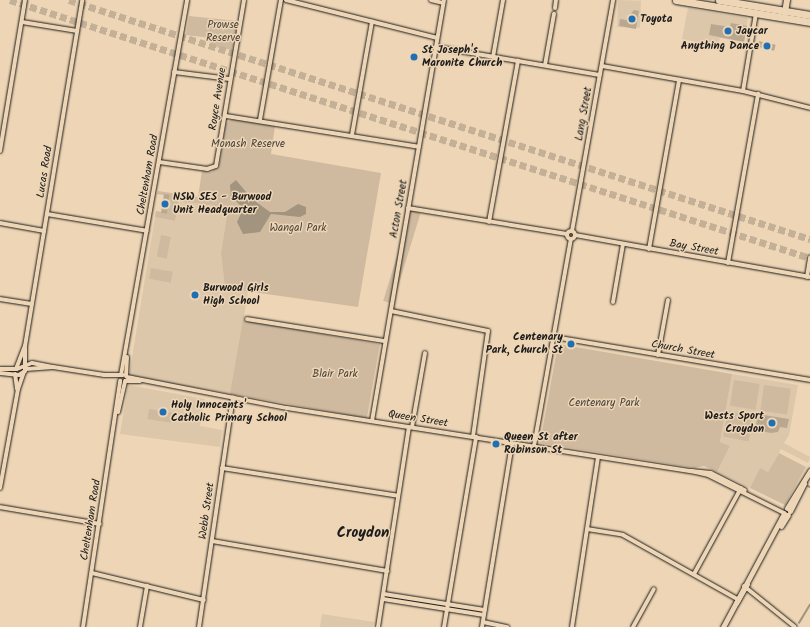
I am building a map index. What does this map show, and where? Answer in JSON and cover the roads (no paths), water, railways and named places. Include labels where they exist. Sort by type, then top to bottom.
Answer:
[{"type":"highway","points":[[676,0],[756,13],[810,15]]},
{"type":"highway","points":[[719,0],[785,14],[810,22]]},
{"type":"main road","points":[[785,14],[787,0]]},
{"type":"street","points":[[0,151],[2,118],[22,22],[25,0]]},
{"type":"street","name":"Lucas Road","points":[[0,488],[18,389],[25,368],[25,346],[82,0]]},
{"type":"street","name":"Cheltenham Road","points":[[83,627],[147,231],[187,0]]},
{"type":"street","name":"Royce Avenue","points":[[159,162],[213,169],[217,163],[244,0]]},
{"type":"street","points":[[260,120],[281,0]]},
{"type":"street","points":[[286,0],[437,38]]},
{"type":"street","points":[[431,0],[444,2]]},
{"type":"street","points":[[493,57],[503,0]]},
{"type":"street","points":[[555,8],[556,0]]},
{"type":"street","name":"Lang Street","points":[[572,231],[613,0]]},
{"type":"street","name":"Acton Street","points":[[372,421],[444,2]]},
{"type":"street","points":[[743,91],[756,13]]},
{"type":"street","points":[[544,65],[554,14]]},
{"type":"street","points":[[22,22],[77,31]]},
{"type":"street","points":[[352,135],[372,22]]},
{"type":"street","points":[[436,47],[600,75]]},
{"type":"street","points":[[489,222],[518,61]]},
{"type":"street","points":[[602,66],[758,94],[810,108]]},
{"type":"street","points":[[174,72],[230,79]]},
{"type":"street","points":[[649,249],[679,80]]},
{"type":"street","points":[[728,263],[758,94]]},
{"type":"street","points":[[226,116],[260,120],[419,146]]},
{"type":"street","points":[[408,208],[567,234],[572,231],[575,235],[571,239],[534,446]]},
{"type":"street","points":[[47,214],[147,231]]},
{"type":"street","points":[[0,223],[44,231]]},
{"type":"street","points":[[567,234],[571,239]]},
{"type":"street","name":"Bay Street","points":[[575,235],[808,277]]},
{"type":"street","points":[[614,302],[624,244]]},
{"type":"street","points":[[808,277],[810,258]]},
{"type":"street","points":[[0,299],[32,304]]},
{"type":"street","points":[[658,355],[668,300]]},
{"type":"street","points":[[391,311],[486,329],[489,334],[444,627]]},
{"type":"street","points":[[247,318],[385,341]]},
{"type":"street","name":"Church Street","points":[[554,337],[810,380]]},
{"type":"street","name":"Lucas Road","points":[[18,389],[16,372],[25,346]]},
{"type":"street","points":[[378,627],[398,496],[425,353]]},
{"type":"street","name":"Queen Street","points":[[25,368],[53,367],[372,421],[598,457],[711,473],[787,511]]},
{"type":"street","points":[[0,373],[16,372],[25,368]]},
{"type":"street","points":[[0,370],[16,372],[25,368]]},
{"type":"street","name":"Webb Street","points":[[199,627],[233,398]]},
{"type":"street","points":[[507,627],[482,625],[512,443]]},
{"type":"street","points":[[572,627],[598,457]]},
{"type":"street","points":[[222,468],[398,496]]},
{"type":"street","points":[[722,627],[810,471]]},
{"type":"street","points":[[694,574],[741,489]]},
{"type":"street","points":[[0,507],[100,524]]},
{"type":"street","points":[[587,529],[624,535],[694,574],[737,601]]},
{"type":"street","points":[[212,541],[387,571]]},
{"type":"street","points":[[92,573],[204,600]]},
{"type":"street","points":[[140,627],[147,586]]},
{"type":"street","points":[[746,586],[795,627]]},
{"type":"street","points":[[634,627],[654,589]]},
{"type":"street","points":[[383,597],[485,610]]},
{"type":"street","points":[[383,597],[447,610],[484,615]]},
{"type":"waterway","points":[[799,623],[810,605]]},
{"type":"tunnel","points":[[10,0],[810,258]]},
{"type":"tunnel","points":[[69,0],[810,239]]},
{"type":"place","name":"Toyota","points":[[632,19]]},
{"type":"place","name":"Jaycar","points":[[728,31]]},
{"type":"place","name":"Anything Dance","points":[[767,46]]},
{"type":"place","name":"St Joseph's Maronite Church","points":[[414,57]]},
{"type":"place","name":"NSW SES - Burwood Unit Headquarter","points":[[165,204]]},
{"type":"place","name":"Burwood Girls High School","points":[[195,295]]},
{"type":"place","name":"Centenary Park, Church St","points":[[571,344]]},
{"type":"place","name":"Holy Innocents' Catholic Primary School","points":[[163,412]]},
{"type":"place","name":"Wests Sport Croydon","points":[[772,423]]},
{"type":"place","name":"Queen St after Robinson St","points":[[496,444]]},
{"type":"district","name":"Croydon","points":[[363,534]]},
{"type":"park label","name":"Prowse Reserve","points":[[223,32]]},
{"type":"park label","name":"Monash Reserve","points":[[248,144]]},
{"type":"park label","name":"Wangal Park","points":[[298,228]]},
{"type":"park label","name":"Blair Park","points":[[335,374]]},
{"type":"park label","name":"Centenary Park","points":[[604,403]]}]
